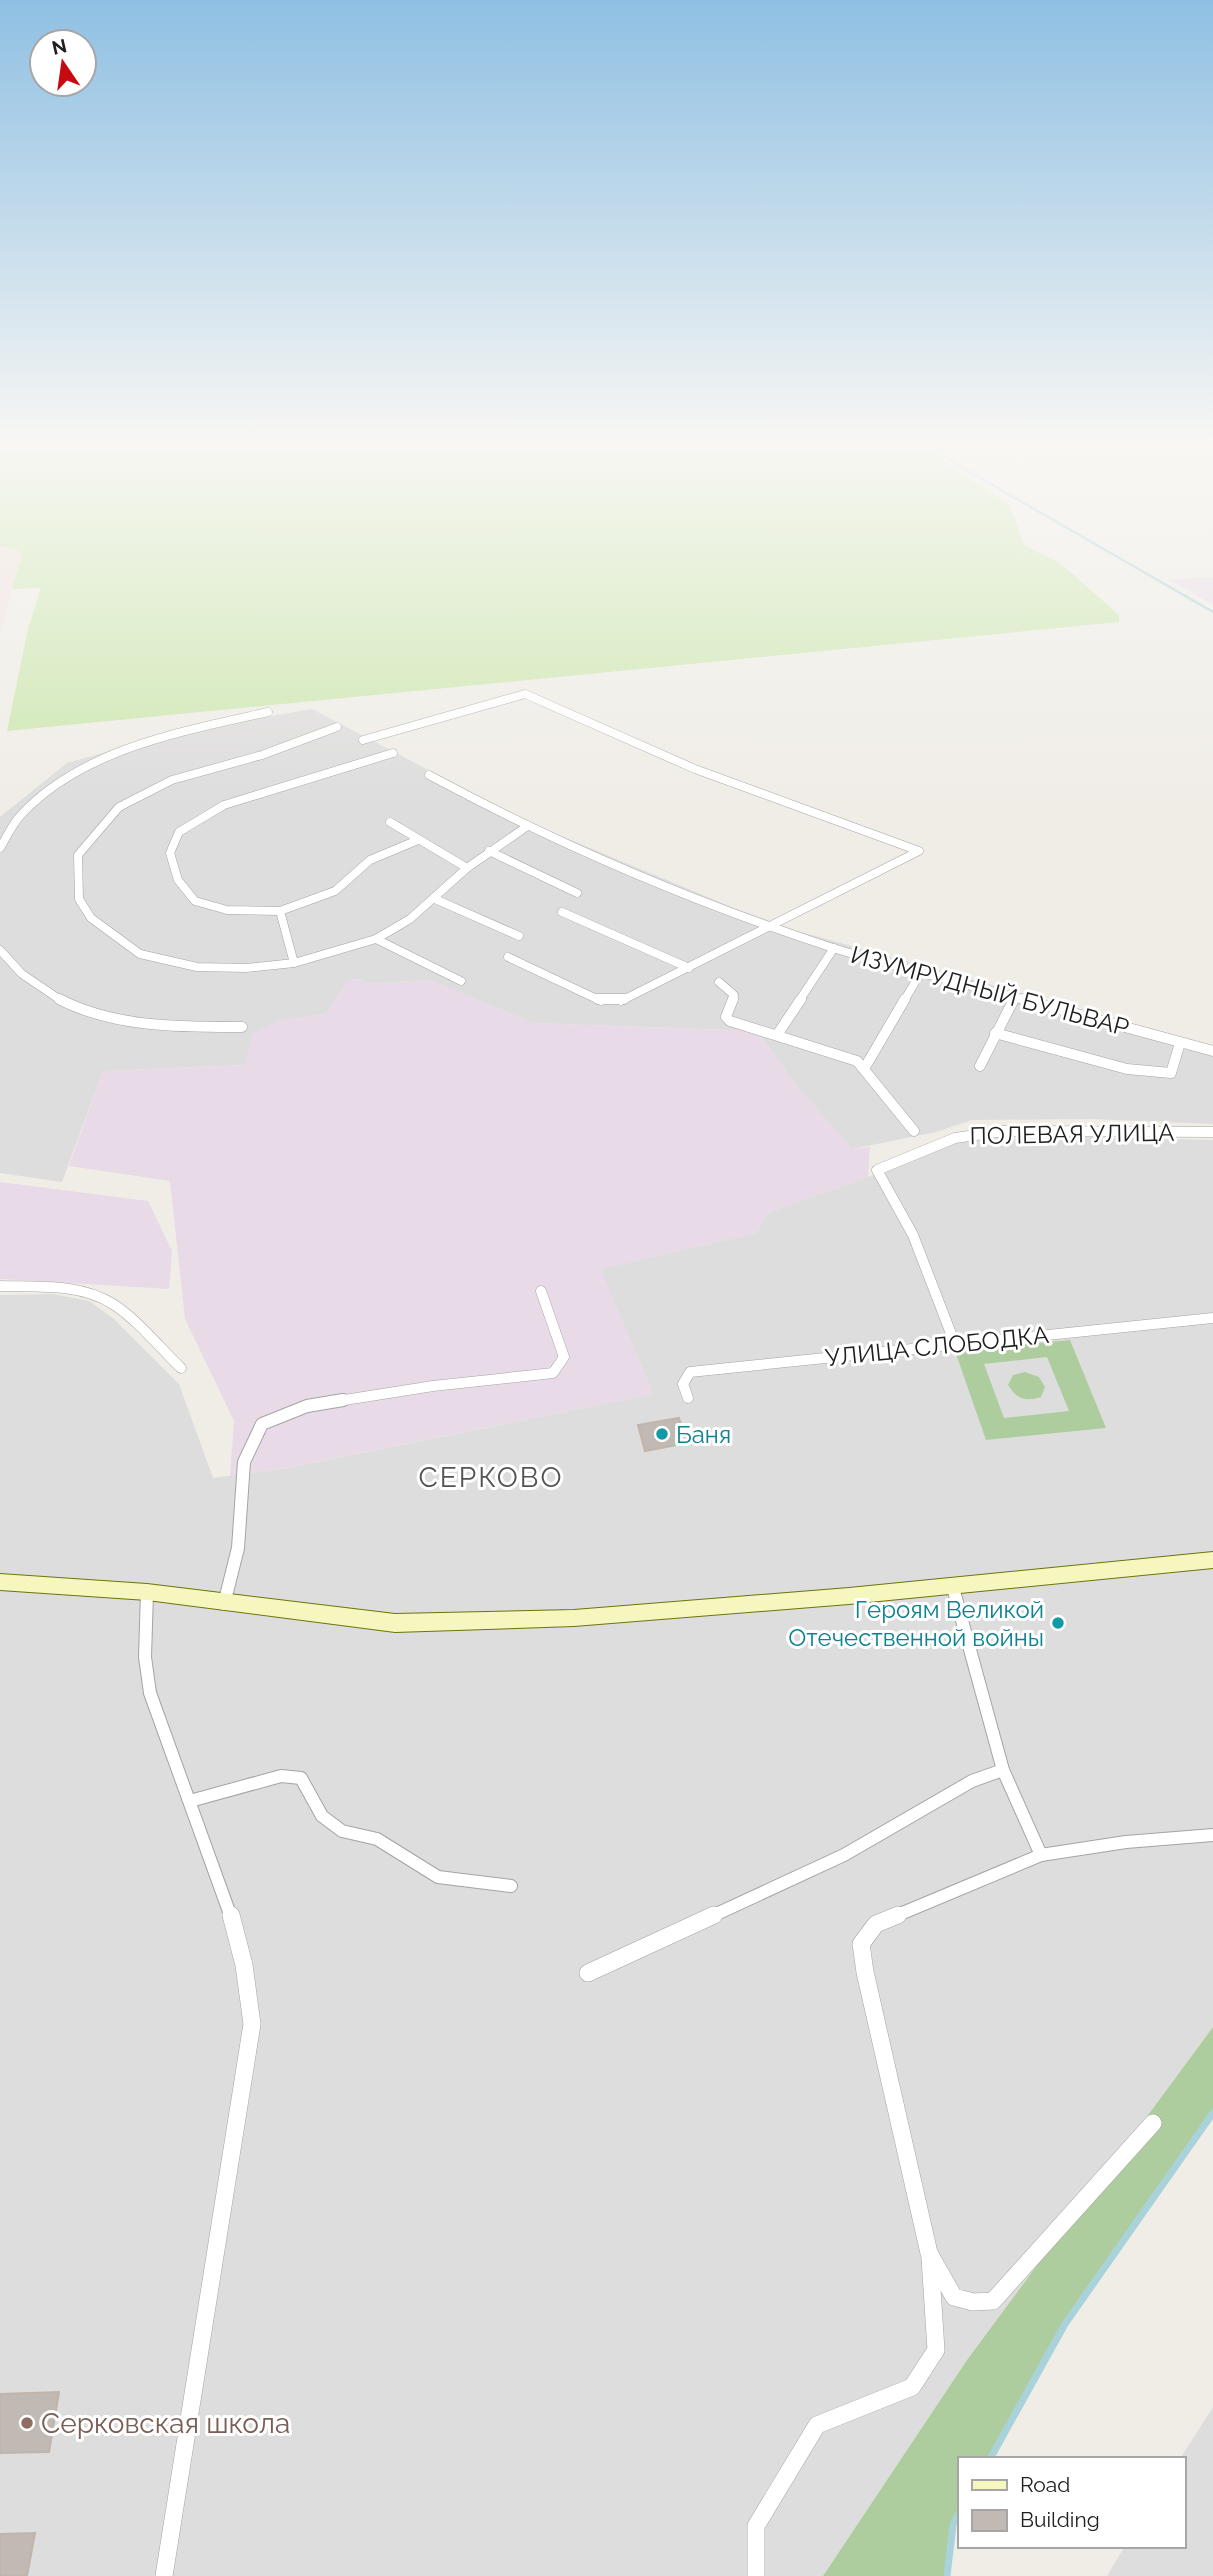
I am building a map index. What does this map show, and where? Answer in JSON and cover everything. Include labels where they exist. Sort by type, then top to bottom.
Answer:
[{"type":"main road","points":[[0,1582],[147,1592],[224,1604],[395,1623],[574,1618],[849,1596],[1213,1560]]},
{"type":"street","points":[[363,740],[525,694],[695,769],[919,851],[620,1001],[602,1001],[508,957]]},
{"type":"street","points":[[0,848],[6,834],[33,803],[68,778],[110,756],[192,729],[268,712]]},
{"type":"street","points":[[337,727],[262,755],[172,780],[119,807],[99,827],[78,855],[79,899],[91,918],[140,954],[197,967],[246,968],[294,963],[376,939],[435,899],[467,868],[526,827]]},
{"type":"street","points":[[393,754],[225,806],[179,832],[170,853],[178,880],[195,901],[228,910],[280,911],[335,891],[370,860],[418,840]]},
{"type":"street","name":"ИЗУМРУДНЫЙ БУЛЬВАР","points":[[429,775],[526,827],[616,869],[834,948],[1213,1051]]},
{"type":"street","points":[[390,822],[467,868]]},
{"type":"street","points":[[489,851],[577,893]]},
{"type":"street","points":[[435,899],[519,936]]},
{"type":"street","points":[[280,911],[294,963]]},
{"type":"street","points":[[562,912],[689,968]]},
{"type":"street","points":[[376,939],[461,981]]},
{"type":"street","points":[[777,1035],[834,948]]},
{"type":"street","points":[[0,950],[32,984],[72,1005],[123,1020],[181,1028],[243,1027]]},
{"type":"street","points":[[864,1069],[920,972]]},
{"type":"street","points":[[719,982],[734,998],[726,1017],[857,1061],[914,1131]]},
{"type":"street","points":[[980,1066],[1014,998]]},
{"type":"street","points":[[995,1033],[1127,1069],[1171,1073],[1180,1044]]},
{"type":"street","name":"ПОЛЕВАЯ УЛИЦА","points":[[955,1344],[913,1235],[877,1170],[971,1135],[1004,1131],[1213,1132]]},
{"type":"street","points":[[0,1286],[55,1288],[88,1293],[112,1303],[181,1368]]},
{"type":"street","points":[[224,1604],[238,1548],[244,1462],[262,1424],[307,1406],[433,1386],[553,1373],[564,1357],[541,1291]]},
{"type":"street","name":"УЛИЦА СЛОБОДКА","points":[[688,1398],[683,1384],[690,1372],[1213,1318]]},
{"type":"street","points":[[952,1584],[1003,1770],[1041,1855]]},
{"type":"street","points":[[147,1592],[146,1675],[159,1729],[190,1801],[220,1883],[250,1985],[253,2024],[164,2576]]},
{"type":"street","points":[[588,1973],[844,1855],[972,1781],[1003,1770]]},
{"type":"street","points":[[190,1801],[281,1776],[301,1778],[322,1816],[342,1831],[377,1839],[438,1877],[511,1886]]},
{"type":"street","points":[[756,2576],[756,2526],[817,2425],[912,2387],[936,2350],[929,2253],[864,1972],[861,1944],[876,1924],[1041,1855],[1126,1842],[1213,1835]]},
{"type":"street","points":[[929,2253],[954,2297],[974,2302],[993,2301],[1153,2123]]},
{"type":"shaded area","points":[[0,563],[20,563],[0,634]]},
{"type":"shaded area","points":[[1213,577],[1213,605],[1170,580]]},
{"type":"shaded area","points":[[312,709],[530,823],[734,908],[797,931],[1213,1046],[1213,1124],[1091,1119],[972,1120],[936,1132],[852,1149],[799,1089],[757,1031],[533,1023],[429,980],[367,984],[361,979],[348,980],[326,1014],[278,1021],[245,1065],[103,1071],[62,1182],[0,1173],[0,817],[67,763],[174,733]]},
{"type":"shaded area","points":[[361,979],[367,984],[429,980],[533,1023],[757,1031],[799,1089],[852,1149],[870,1147],[868,1177],[769,1212],[756,1233],[601,1269],[653,1394],[286,1468],[230,1476],[234,1421],[185,1319],[170,1181],[69,1166],[103,1071],[245,1065],[252,1034],[278,1021],[326,1014],[348,980]]},
{"type":"shaded area","points":[[1014,1135],[1213,1140],[1213,2027],[967,2360],[823,2576],[0,2576],[0,1295],[53,1294],[89,1301],[114,1319],[179,1384],[213,1478],[287,1468],[653,1394],[600,1269],[756,1233],[769,1212],[868,1177],[960,1139]]},
{"type":"shaded area","points":[[0,1182],[148,1201],[172,1251],[169,1289],[0,1279]]},
{"type":"shaded area","points":[[1213,2407],[1213,2576],[1107,2576],[1124,2548],[1185,2548],[1185,2457],[1181,2457]]},
{"type":"green space","points":[[20,563],[1060,563],[1119,615],[1119,622],[7,731],[28,629],[41,588],[12,589]]},
{"type":"green space","points":[[1070,1340],[1106,1428],[986,1440],[955,1351]],"holes":[[[1047,1357],[1069,1411],[1004,1418],[984,1364]]]},
{"type":"green space","points":[[1025,1372],[1039,1377],[1045,1387],[1041,1397],[1022,1398],[1008,1385],[1013,1375]]},
{"type":"green space","points":[[1213,2027],[1213,2113],[1065,2324],[991,2457],[958,2457],[958,2515],[953,2525],[947,2576],[823,2576],[967,2360]]},
{"type":"building","name":"Баня","points":[[679,1418],[687,1443],[645,1451],[638,1425]]},
{"type":"building","name":"Серковская школа","points":[[59,2392],[49,2452],[0,2453],[0,2394]]},
{"type":"building","points":[[35,2533],[27,2576],[0,2576],[0,2534]]},
{"type":"waterway","points":[[1128,563],[1213,612]]},
{"type":"waterway","points":[[991,2457],[1065,2324],[1213,2113]]},
{"type":"waterway","points":[[947,2576],[953,2525],[958,2515]]},
{"type":"place","name":"Баня","points":[[662,1434]]},
{"type":"place","name":"Героям Великой Отечественной войны","points":[[1058,1623]]},
{"type":"place","name":"Серковская школа","points":[[27,2423]]},
{"type":"district","name":"СЕРКОВО","points":[[491,1477]]}]
